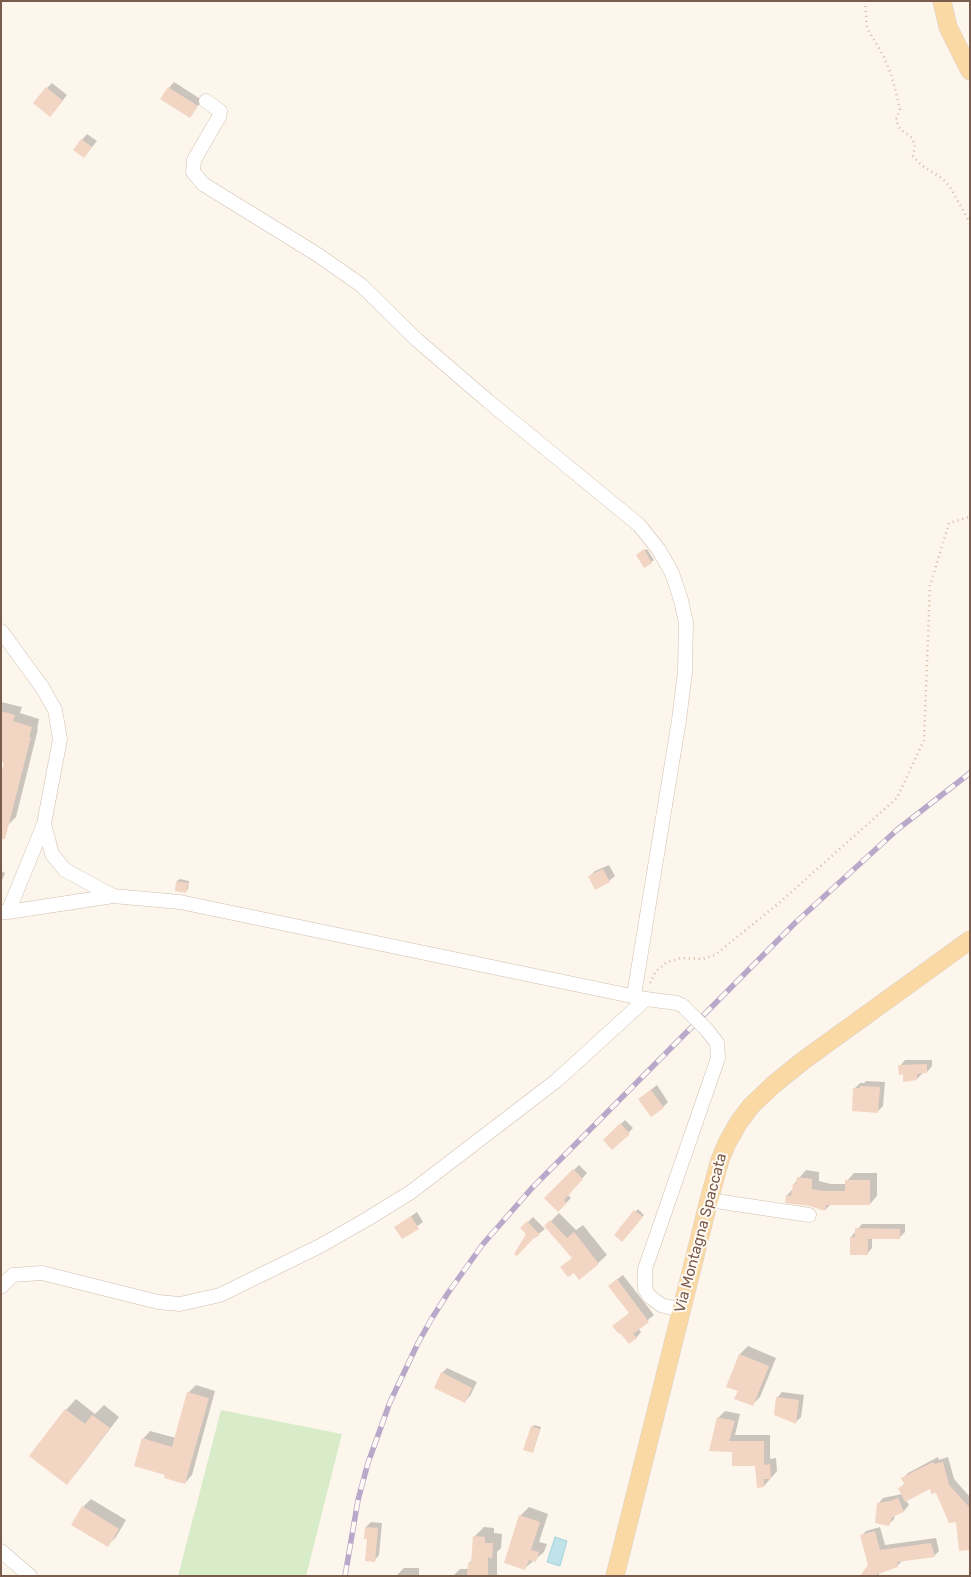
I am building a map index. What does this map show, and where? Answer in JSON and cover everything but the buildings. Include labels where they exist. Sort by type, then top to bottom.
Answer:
[{"type":"main road","points":[[942,1],[948,27],[970,71]]},
{"type":"main road","name":"Via Montagna Spaccata","points":[[615,1576],[708,1200],[727,1143],[751,1106],[773,1085],[804,1060],[970,940]]},
{"type":"street","points":[[1,1287],[13,1275],[42,1273],[158,1302],[180,1304],[220,1295],[320,1246],[411,1192],[556,1081],[640,997],[685,672],[686,623],[672,572],[659,550],[639,526],[417,340],[361,285],[318,255],[203,184],[192,172],[194,160],[219,117],[220,111],[206,101]]},
{"type":"street","points":[[1,631],[42,687],[55,710],[60,739],[44,824],[4,912]]},
{"type":"street","points":[[44,824],[52,854],[65,870],[113,896]]},
{"type":"street","points":[[4,912],[113,896],[180,902],[677,1003],[683,1006],[706,1028],[717,1043],[718,1058],[645,1269],[645,1289],[649,1296],[661,1305],[680,1310]]},
{"type":"street","points":[[708,1200],[809,1215]]},
{"type":"street","points":[[1,1551],[30,1576]]},
{"type":"path","points":[[865,1],[867,28],[883,55],[892,77],[900,109],[896,120],[900,129],[912,138],[915,145],[913,156],[921,165],[943,179],[950,187],[970,223]]},
{"type":"path","points":[[640,997],[656,971],[667,962],[681,958],[702,959],[714,955],[778,903],[897,798],[924,740],[930,586],[950,523],[970,517]]},
{"type":"green space","points":[[221,1410],[342,1434],[306,1576],[178,1576]]},
{"type":"water","points":[[555,1537],[567,1541],[560,1566],[547,1562]]},
{"type":"railway","points":[[345,1576],[358,1500],[368,1463],[390,1402],[432,1318],[483,1244],[532,1188],[795,923],[898,829],[970,773]]}]
